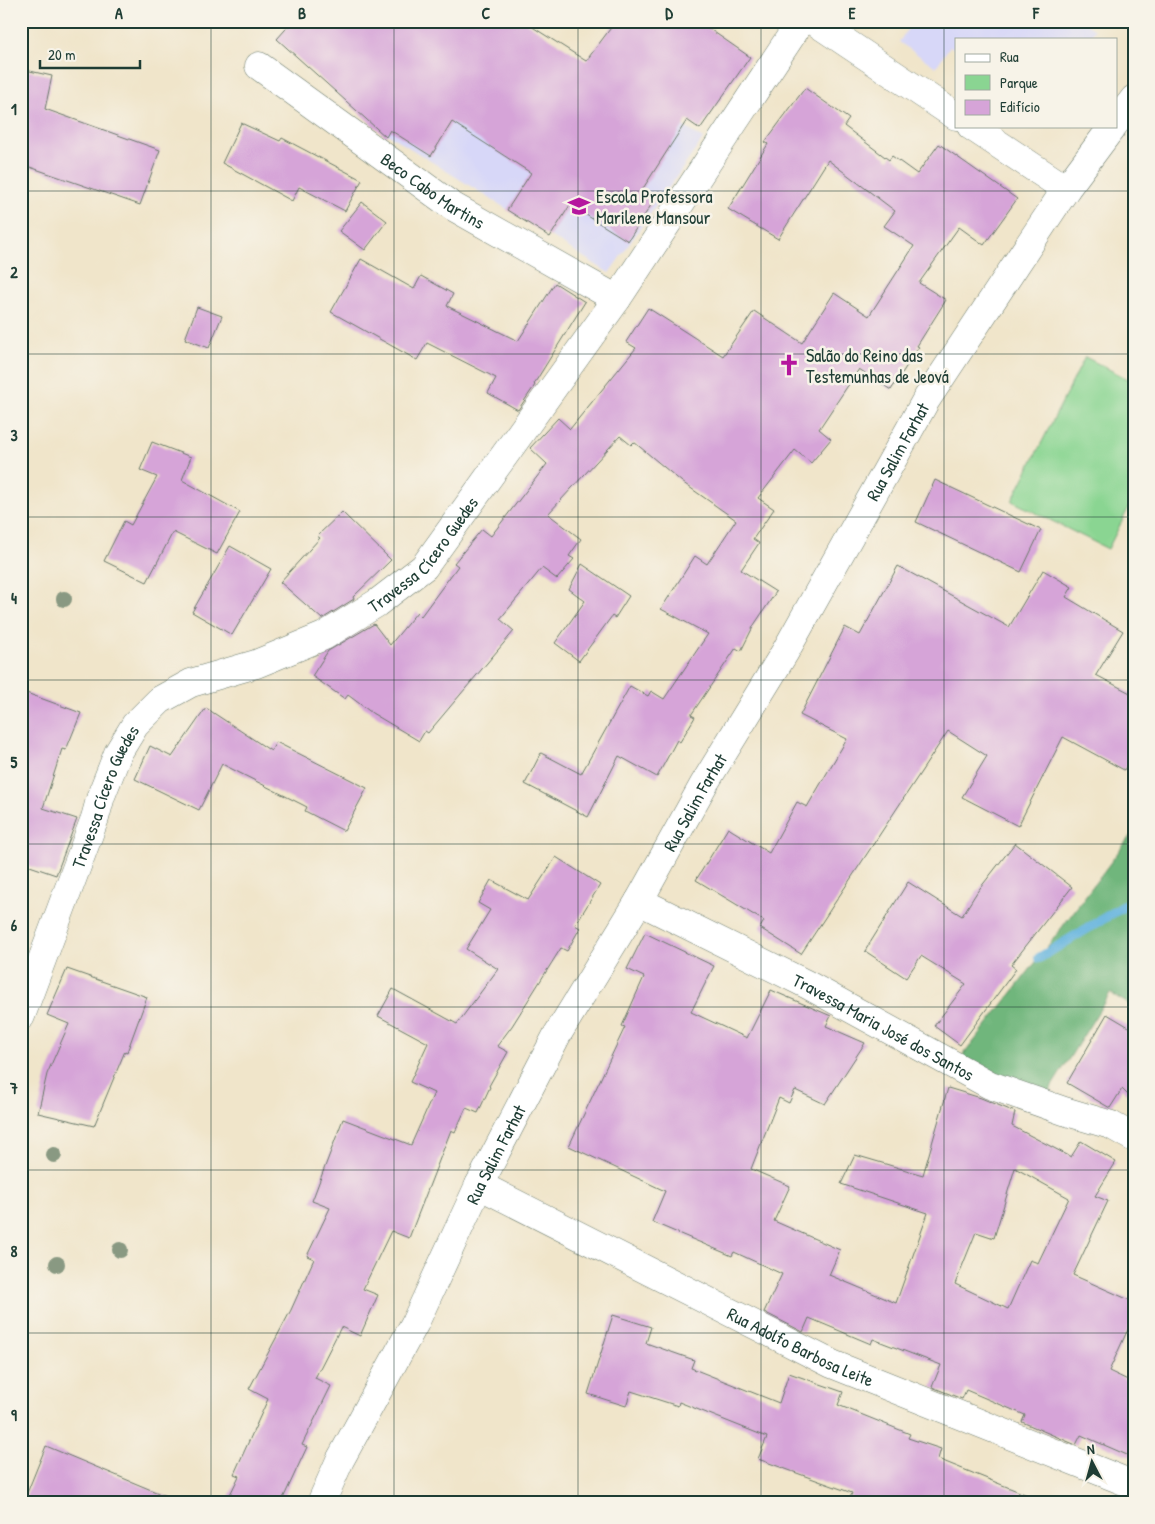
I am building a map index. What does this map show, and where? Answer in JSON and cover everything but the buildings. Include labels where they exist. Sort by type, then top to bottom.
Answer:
[{"type":"street","name":"Travessa Cícero Guedes","points":[[21,1016],[118,753],[135,725],[160,700],[191,683],[256,664],[324,636],[377,603],[424,567],[616,299],[801,21]]},
{"type":"street","points":[[814,21],[955,115]]},
{"type":"street","name":"Beco Cabo Martins","points":[[258,66],[452,206],[616,299]]},
{"type":"street","points":[[1118,119],[1134,98]]},
{"type":"street","points":[[974,128],[1066,189]]},
{"type":"street","name":"Rua Salim Farhat","points":[[321,1503],[340,1460],[415,1323],[479,1185],[557,1035],[639,901],[704,784],[785,652],[926,400],[1066,189],[1112,128]]},
{"type":"street","name":"Travessa Maria José dos Santos","points":[[639,901],[808,986],[990,1085],[1064,1112],[1111,1125],[1134,1138]]},
{"type":"street","name":"Rua Adolfo Barbosa Leite","points":[[479,1185],[832,1364],[1134,1485]]},
{"type":"shaded area","name":"Escola Professora Marilene Mansour","points":[[431,21],[521,21],[703,139],[609,273],[370,123]]},
{"type":"shaded area","points":[[913,21],[1082,21],[1095,30],[1090,38],[955,38],[955,49],[950,46],[936,67],[899,42]]},
{"type":"green space","points":[[1085,357],[1134,382],[1134,497],[1108,549],[1012,501]]},
{"type":"green space","points":[[1134,831],[1134,1007],[1110,993],[1047,1094],[1002,1082],[961,1058],[1039,958]]},
{"type":"waterway","points":[[1039,958],[1134,900]]},
{"type":"place","name":"Escola Professora Marilene Mansour","points":[[579,206]]},
{"type":"place","name":"Salão do Reino das Testemunhas de Jeová","points":[[789,365]]}]
